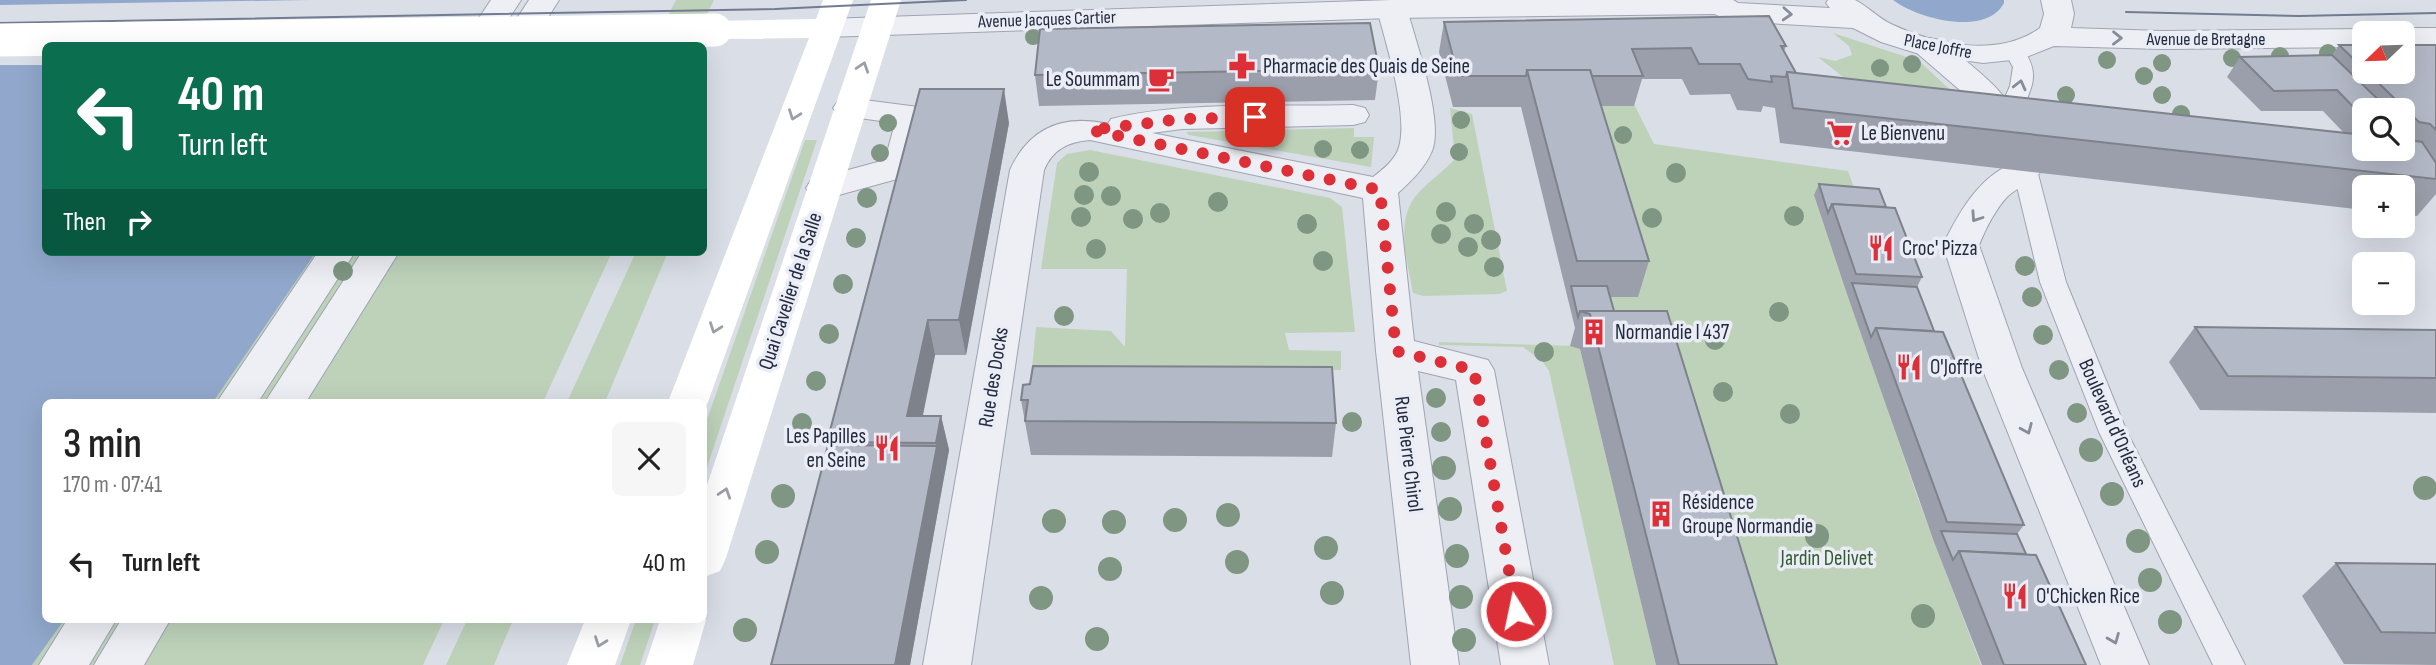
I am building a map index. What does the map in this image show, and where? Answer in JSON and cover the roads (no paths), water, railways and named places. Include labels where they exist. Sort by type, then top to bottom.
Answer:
[{"type":"main road","name":"Quai Cavelier de la Salle","points":[[707,549],[881,12]]},
{"type":"main road","points":[[0,40],[767,31],[832,14]]},
{"type":"main road","points":[[689,399],[832,14]]},
{"type":"main road","points":[[592,665],[607,623]]},
{"type":"main road","points":[[669,665],[683,623]]},
{"type":"street","points":[[478,42],[506,0]]},
{"type":"street","points":[[517,42],[544,0]]},
{"type":"street","points":[[2048,37],[2059,21],[2060,12],[2056,0]]},
{"type":"street","name":"Avenue Jacques Cartier","points":[[832,14],[1392,9],[1722,2],[1731,12],[1849,9]]},
{"type":"street","points":[[1380,190],[1407,166],[1417,145],[1419,124],[1392,9]]},
{"type":"street","name":"Place Joffre","points":[[1849,9],[1891,35],[1929,47],[1974,54],[2015,51],[2048,37]]},
{"type":"street","name":"Avenue de Bretagne","points":[[2048,37],[2162,40],[2352,38]]},
{"type":"street","points":[[2415,37],[2436,37]]},
{"type":"street","points":[[1929,47],[1975,86],[2008,127]]},
{"type":"street","points":[[823,188],[900,167],[914,115],[849,108]]},
{"type":"street","name":"Rue des Docks","points":[[947,665],[1027,170],[1034,150],[1065,131],[1182,119],[1353,115]]},
{"type":"street","name":"Rue des Docks","points":[[1090,130],[1380,190]]},
{"type":"street","points":[[2025,170],[1996,188],[1972,221],[1961,245],[2002,368],[2125,665]]},
{"type":"street","name":"Rue Pierre Chirol","points":[[1380,190],[1396,351],[1435,665]]},
{"type":"street","points":[[239,399],[334,256]]},
{"type":"street","points":[[287,399],[378,256]]},
{"type":"street","points":[[1396,351],[1474,370],[1525,665]]},
{"type":"street","points":[[63,665],[91,623]]},
{"type":"street","points":[[117,665],[144,623]]},
{"type":"lane","points":[[2008,127],[2024,67],[2015,51]]},
{"type":"lane","name":"Boulevard d'Orléans","points":[[2025,170],[2053,282],[2113,432],[2228,665]]},
{"type":"water","points":[[0,0],[489,0],[85,42],[42,42],[42,256],[313,256],[215,399],[42,399],[42,623],[62,623],[32,665],[0,665]]},
{"type":"water","points":[[1893,0],[2004,0],[2004,3],[1995,13],[1983,20],[1968,22],[1934,18]]},
{"type":"tram line","points":[[0,23],[775,9],[966,0]]},
{"type":"tram line","points":[[2126,12],[2299,16],[2436,13]]},
{"type":"place","name":"Pharmacie des Quais de Seine","points":[[1242,66]]},
{"type":"place","name":"Le Soummam","points":[[1161,79]]},
{"type":"place","name":"Le Bienvenu","points":[[1840,133]]},
{"type":"place","name":"Croc' Pizza","points":[[1881,248]]},
{"type":"place","name":"Normandie I 437","points":[[1594,332]]},
{"type":"place","name":"O'Joffre","points":[[1909,367]]},
{"type":"place","name":"Les Papilles en Seine","points":[[887,448]]},
{"type":"place","name":"Résidence Groupe Normandie","points":[[1661,514]]},
{"type":"place","name":"O'Chicken Rice","points":[[2015,596]]},
{"type":"park label","name":"Jardin Delivet","points":[[1827,558]]}]
